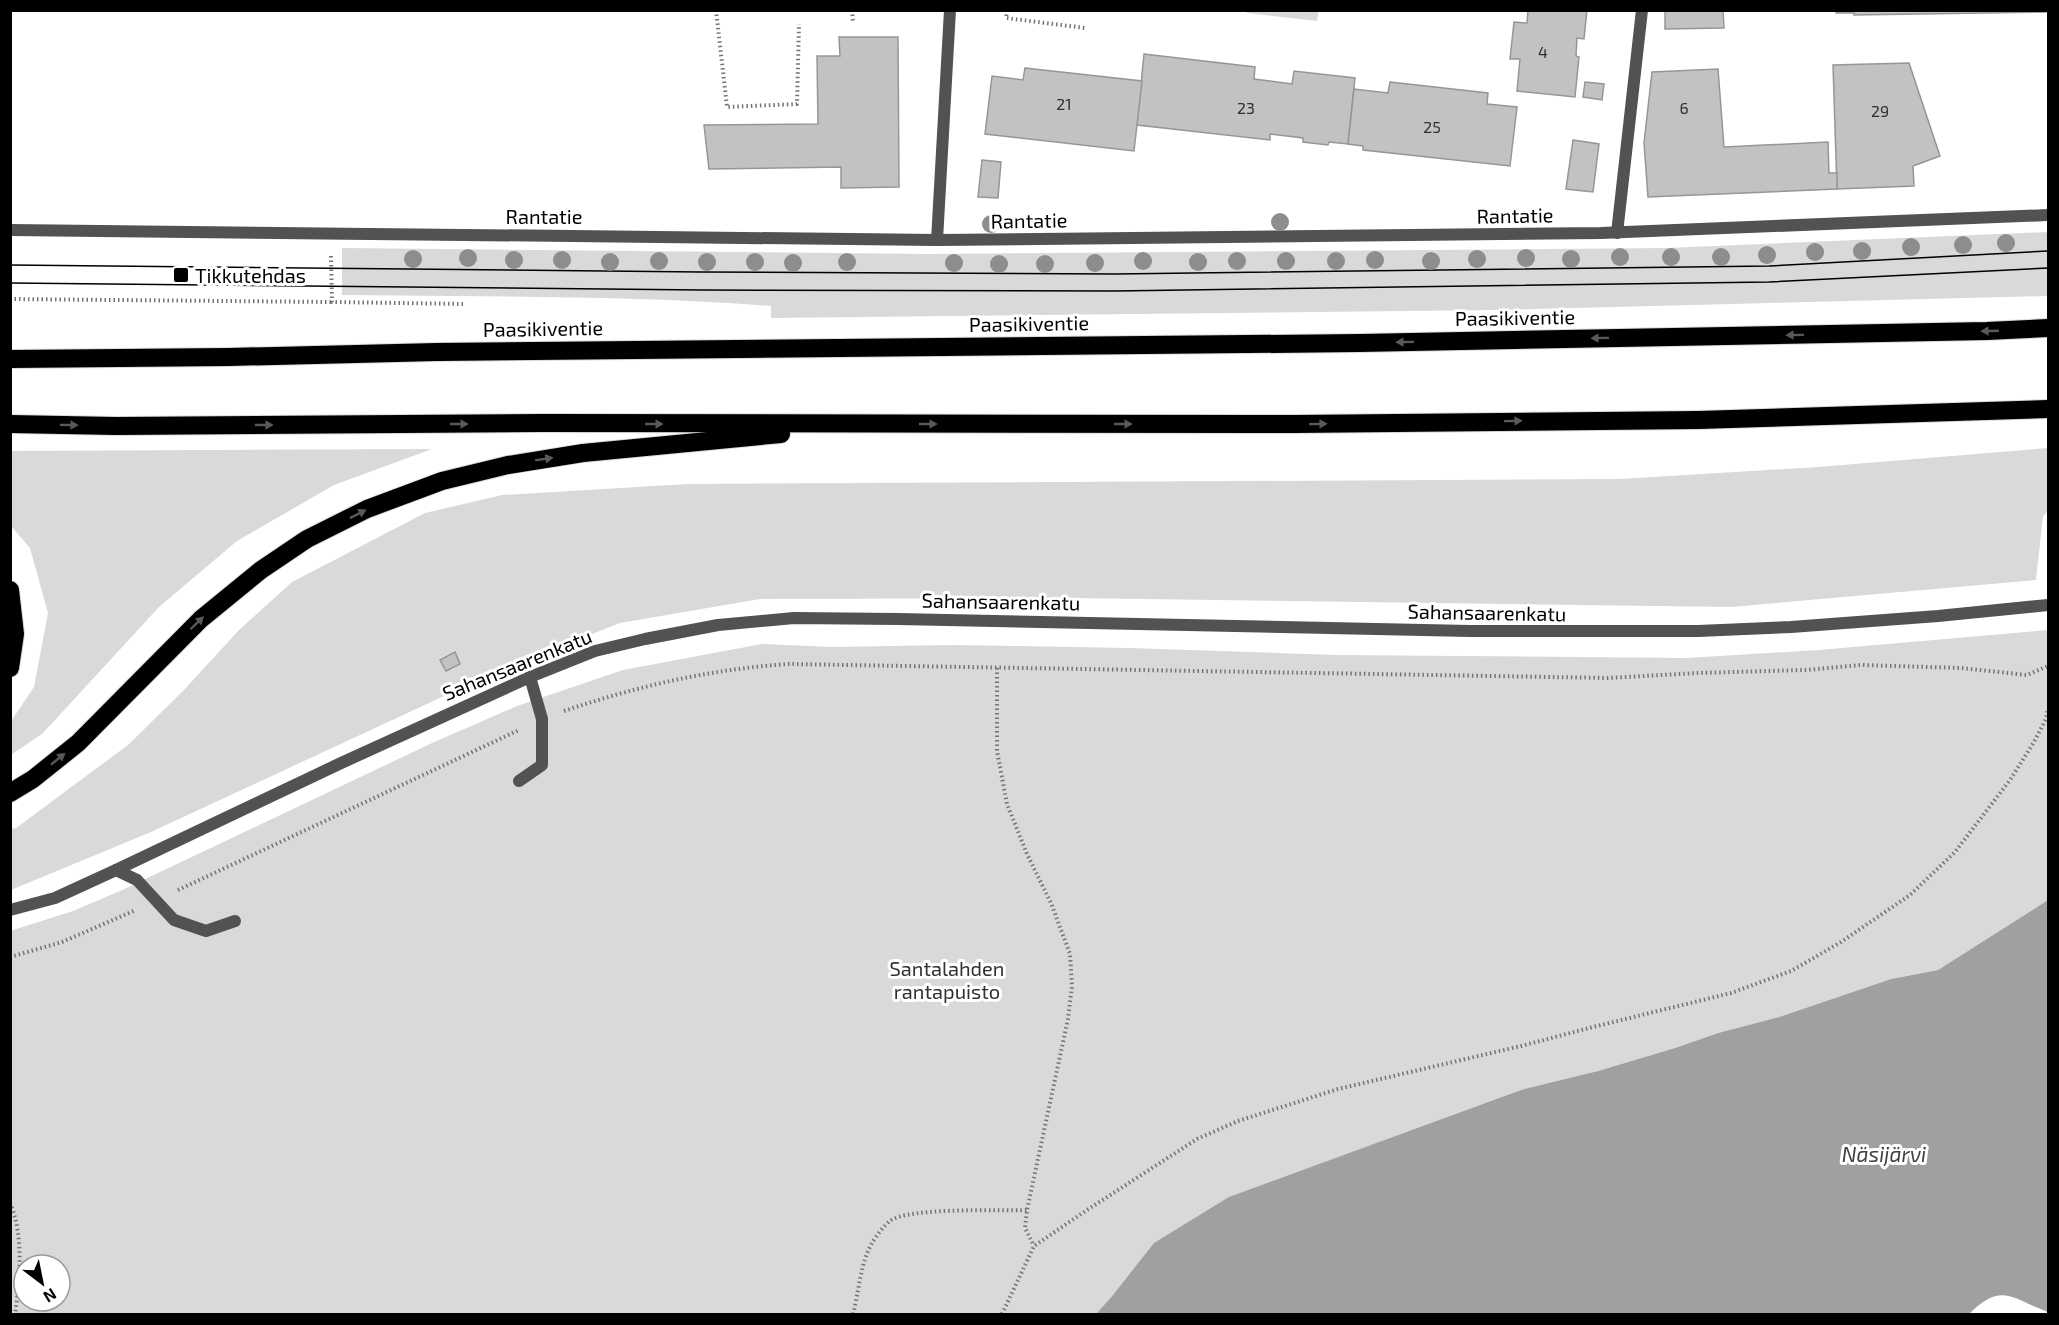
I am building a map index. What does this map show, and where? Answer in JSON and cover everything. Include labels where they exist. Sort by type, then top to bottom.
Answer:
[{"type":"highway","name":"Paasikiventie","points":[[10,359],[229,357],[449,351],[1372,343],[1975,332],[2049,328]]},
{"type":"highway","points":[[10,424],[116,426],[530,423],[1294,424],[1698,420],[2049,409]]},
{"type":"highway","points":[[10,793],[33,779],[78,743],[201,619],[261,570],[307,539],[367,509],[442,481],[519,464],[584,453],[869,424]]},
{"type":"highway","points":[[10,590],[15,634],[10,668]]},
{"type":"street","points":[[937,240],[950,10]]},
{"type":"street","points":[[1617,233],[1642,10]]},
{"type":"street","name":"Rantatie","points":[[10,230],[937,240],[1617,233],[2049,215]]},
{"type":"street","name":"Sahansaarenkatu","points":[[10,910],[55,898],[530,676],[595,651],[718,625],[794,618],[1103,622],[1436,631],[1654,632],[1802,626],[2049,605]]},
{"type":"street","points":[[519,781],[542,765],[542,719],[530,676]]},
{"type":"street","points":[[116,870],[137,880],[174,920],[206,932],[235,921]]},
{"type":"path","points":[[716,10],[728,107],[797,104],[799,24]]},
{"type":"path","points":[[852,10],[853,22]]},
{"type":"path","points":[[1006,10],[1006,18],[1085,28]]},
{"type":"path","points":[[331,254],[333,302]]},
{"type":"path","points":[[10,299],[465,304]]},
{"type":"path","points":[[10,957],[62,942],[156,901],[542,719],[627,691],[741,667],[789,664],[1608,678],[1698,672],[1806,670],[1861,665],[1961,668],[2027,675],[2049,666]]},
{"type":"path","points":[[997,668],[997,751],[1007,804],[1027,854],[1051,903],[1070,954],[1072,986],[1066,1030],[1027,1210],[1025,1228],[1034,1246]]},
{"type":"path","points":[[1002,1314],[1034,1246],[1197,1139],[1238,1121],[1338,1089],[1731,993],[1791,971],[1841,942],[1910,894],[1955,852],[2010,780],[2034,742],[2049,709]]},
{"type":"path","points":[[10,1203],[15,1214],[19,1264],[20,1287],[15,1314]]},
{"type":"path","points":[[854,1314],[861,1276],[872,1244],[890,1221],[903,1215],[927,1211],[1027,1210]]},
{"type":"green space","points":[[1247,10],[1319,11],[1317,21],[1247,13]]},
{"type":"green space","points":[[2048,232],[2048,296],[1498,310],[771,318],[771,306],[717,302],[556,297],[342,295],[342,248],[926,254],[1667,248]]},
{"type":"green space","points":[[2048,448],[2048,511],[2043,516],[2036,580],[1731,607],[1070,598],[760,599],[620,623],[498,671],[151,832],[11,890],[11,829],[16,828],[128,745],[184,690],[239,630],[292,582],[425,513],[502,495],[688,484],[1620,479],[1818,467]]},
{"type":"green space","points":[[432,449],[334,485],[237,541],[159,607],[43,733],[11,755],[11,721],[34,687],[48,613],[30,548],[11,526],[11,451]]},
{"type":"green space","name":"Santalahden rantapuisto","points":[[2048,630],[2048,900],[1938,970],[1891,979],[1779,1017],[1718,1033],[1598,1071],[1524,1089],[1113,1295],[1096,1314],[11,1314],[10,931],[73,911],[120,891],[432,743],[517,706],[623,670],[762,644],[833,647],[952,645],[1129,648],[1336,655],[1687,658],[1819,650]]},
{"type":"water","name":"Näsijärvi","points":[[2048,900],[2048,1312],[2016,1298],[1999,1295],[1980,1304],[1969,1314],[1096,1314],[1154,1243],[1229,1197],[1524,1089],[1598,1071],[1718,1033],[1779,1017],[1891,979],[1938,970]]},
{"type":"building","points":[[1528,10],[1587,10],[1584,39],[1577,38],[1576,56],[1579,57],[1575,97],[1517,91],[1520,59],[1510,59],[1514,22],[1527,23]]},
{"type":"building","points":[[1665,10],[1723,10],[1724,28],[1665,29]]},
{"type":"building","points":[[1836,10],[2048,10],[2048,12],[1854,15],[1854,13],[1836,13]]},
{"type":"building","points":[[839,37],[898,37],[899,187],[841,188],[841,167],[709,169],[704,125],[818,124],[817,56],[840,56]]},
{"type":"building","points":[[1144,54],[1255,67],[1254,79],[1292,84],[1294,71],[1355,78],[1348,144],[1329,142],[1328,145],[1303,142],[1303,138],[1270,134],[1270,140],[1137,125]]},
{"type":"building","points":[[1909,63],[1940,156],[1913,166],[1914,186],[1837,189],[1833,65]]},
{"type":"building","points":[[1025,68],[1142,81],[1134,151],[985,134],[992,76],[1023,80]]},
{"type":"building","points":[[1718,69],[1724,147],[1828,142],[1829,173],[1837,173],[1837,189],[1648,197],[1644,143],[1652,72]]},
{"type":"building","points":[[1390,82],[1488,93],[1487,104],[1517,107],[1510,166],[1363,150],[1363,146],[1348,144],[1354,89],[1388,93]]},
{"type":"building","points":[[1585,82],[1604,84],[1602,100],[1583,97]]},
{"type":"building","points":[[1573,140],[1599,144],[1593,192],[1566,189]]},
{"type":"building","points":[[982,160],[1001,162],[998,198],[978,197]]},
{"type":"building","points":[[455,652],[460,664],[446,671],[440,660]]},
{"type":"tram line","points":[[10,265],[1115,274],[1769,266],[2048,251]]},
{"type":"tram line","points":[[10,283],[702,290],[1115,291],[1769,282],[2048,268]]},
{"type":"place","name":"Tikkutehdas","points":[[181,275]]}]
